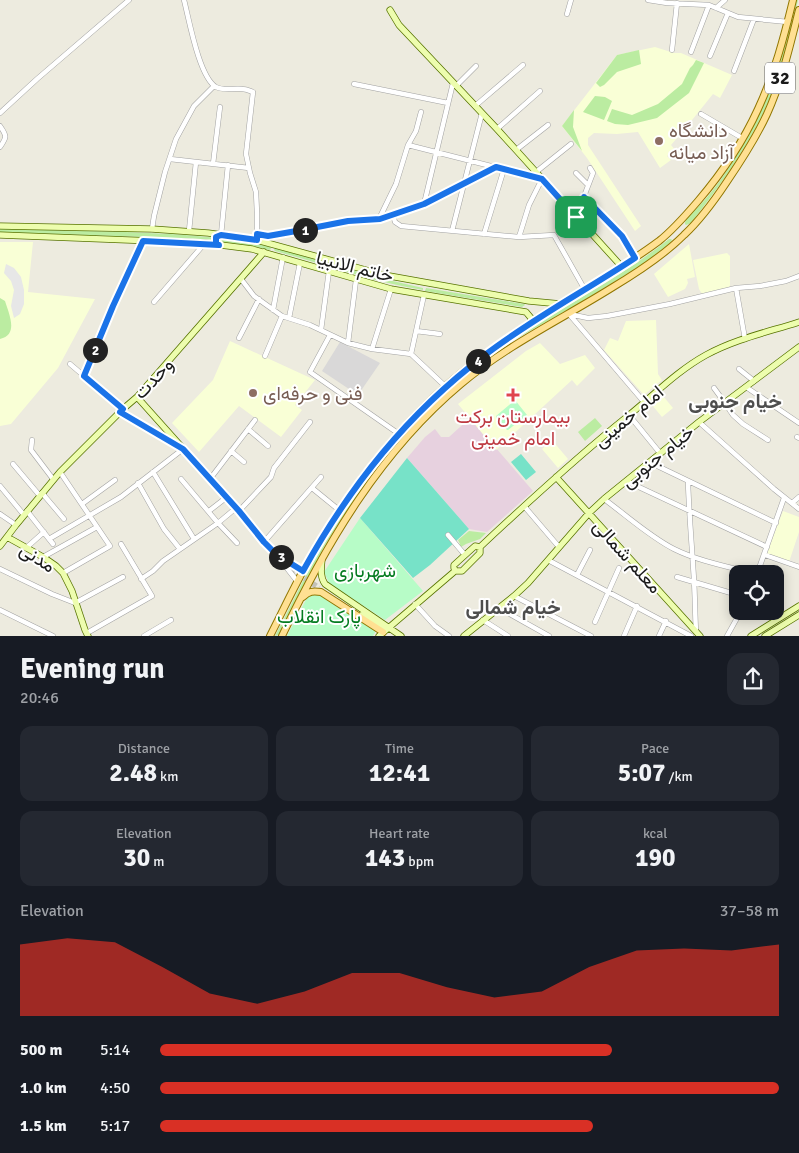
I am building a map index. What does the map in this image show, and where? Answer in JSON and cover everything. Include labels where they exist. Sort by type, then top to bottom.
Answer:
[{"type":"main road","name":"32","points":[[270,636],[303,571],[339,510],[361,479],[416,415],[486,354],[561,304],[622,267],[666,235],[686,215],[710,186],[734,152],[758,110],[772,74],[793,0]]},
{"type":"main road","name":"32","points":[[282,636],[322,558],[355,504],[385,464],[421,422],[458,387],[488,363],[615,286],[664,253],[695,223],[744,157],[767,114],[788,56],[797,26],[799,10]]},
{"type":"main road","points":[[686,215],[682,223],[684,227],[688,228],[695,223]]},
{"type":"main road","points":[[666,235],[673,236],[675,244]]},
{"type":"main road","points":[[299,602],[307,593],[321,592],[385,632]]},
{"type":"street","points":[[0,113],[37,78],[129,0]]},
{"type":"street","points":[[184,0],[199,57],[208,81],[217,88],[245,89],[253,92],[246,154],[256,192],[257,237],[348,221],[380,219],[424,204],[496,167]]},
{"type":"street","points":[[567,14],[571,0]]},
{"type":"street","points":[[648,0],[708,5],[738,18],[788,22]]},
{"type":"street","points":[[716,8],[725,0]]},
{"type":"street","points":[[672,50],[677,3]]},
{"type":"street","points":[[691,52],[708,5]]},
{"type":"street","points":[[390,10],[400,26],[497,129],[622,267]]},
{"type":"street","points":[[710,56],[728,13]]},
{"type":"street","points":[[734,71],[754,20]]},
{"type":"street","points":[[475,106],[523,65]]},
{"type":"street","points":[[424,204],[454,84],[476,66]]},
{"type":"street","points":[[354,84],[448,103]]},
{"type":"street","points":[[152,229],[165,172],[176,139],[194,106],[214,86]]},
{"type":"street","points":[[497,129],[540,91]]},
{"type":"street","points":[[213,164],[220,107]]},
{"type":"street","points":[[380,219],[396,184],[421,112]]},
{"type":"street","points":[[452,230],[482,113]]},
{"type":"street","points":[[701,114],[742,138]]},
{"type":"street","points":[[516,150],[548,125]]},
{"type":"street","points":[[0,126],[6,139],[0,147]]},
{"type":"street","points":[[536,172],[571,144]]},
{"type":"street","points":[[408,145],[542,179]]},
{"type":"street","points":[[170,159],[249,168]]},
{"type":"street","points":[[190,231],[196,162]]},
{"type":"street","points":[[219,245],[216,243],[216,237],[221,235],[228,165]]},
{"type":"street","points":[[576,217],[593,173],[590,168]]},
{"type":"street","points":[[484,234],[504,169]]},
{"type":"street","points":[[576,173],[588,185]]},
{"type":"street","points":[[519,237],[529,205],[542,179]]},
{"type":"street","points":[[584,197],[622,236],[635,258]]},
{"type":"street","points":[[392,214],[395,222],[402,226],[519,237],[554,235],[585,290]]},
{"type":"street","name":"خاتم الانبیا","points":[[0,226],[152,229],[257,237],[314,256],[384,275],[529,301],[561,304]]},
{"type":"street","name":"خاتم الانبیا","points":[[0,235],[205,243],[252,249],[390,289],[526,312]]},
{"type":"street","points":[[84,376],[143,241]]},
{"type":"street","points":[[154,302],[205,243]]},
{"type":"street","name":"وحدت","points":[[0,544],[53,479],[121,410],[137,397],[264,252]]},
{"type":"street","points":[[311,266],[318,264],[318,260],[314,256]]},
{"type":"street","points":[[273,310],[283,257]]},
{"type":"street","points":[[289,318],[300,262]]},
{"type":"street","points":[[321,330],[329,271]]},
{"type":"street","points":[[568,314],[588,318],[607,316],[670,304],[736,288],[786,281],[799,276]]},
{"type":"street","points":[[240,279],[254,296],[282,316],[321,330],[348,343],[372,349],[411,354],[446,387]]},
{"type":"street","points":[[348,343],[356,280]]},
{"type":"street","points":[[736,288],[745,339]]},
{"type":"street","points":[[372,349],[390,289]]},
{"type":"street","points":[[411,354],[424,295]]},
{"type":"street","points":[[239,338],[259,299]]},
{"type":"street","points":[[529,301],[526,312],[531,318],[530,324]]},
{"type":"street","points":[[568,314],[644,402]]},
{"type":"street","points":[[265,356],[282,316]]},
{"type":"street","name":"امام خمینی","points":[[480,547],[556,477],[690,364],[745,339],[799,322]]},
{"type":"street","points":[[416,331],[440,334]]},
{"type":"street","points":[[330,335],[310,372],[399,434]]},
{"type":"street","name":"خیام جنوبی","points":[[589,513],[699,422],[799,347]]},
{"type":"street","points":[[70,364],[121,410],[183,449]]},
{"type":"street","points":[[739,369],[754,381]]},
{"type":"street","points":[[329,384],[333,378]]},
{"type":"street","points":[[746,387],[799,423]]},
{"type":"street","points":[[714,388],[733,415],[743,424],[768,440]]},
{"type":"street","points":[[137,397],[277,555],[298,582]]},
{"type":"street","points":[[628,416],[660,453]]},
{"type":"street","points":[[210,479],[255,420]]},
{"type":"street","points":[[141,579],[153,572],[163,561],[237,510],[271,477],[274,468],[310,422]]},
{"type":"street","points":[[699,422],[784,498],[799,509]]},
{"type":"street","points":[[248,429],[268,446]]},
{"type":"street","points":[[32,440],[31,450],[53,479]]},
{"type":"street","points":[[49,539],[121,497],[183,449]]},
{"type":"street","points":[[232,451],[244,462]]},
{"type":"street","points":[[649,462],[776,523]]},
{"type":"street","points":[[13,464],[64,519]]},
{"type":"street","points":[[60,472],[110,546],[63,573]]},
{"type":"street","points":[[153,472],[194,539]]},
{"type":"street","points":[[264,542],[321,477]]},
{"type":"street","name":"معلم شمالی","points":[[556,477],[696,634]]},
{"type":"street","points":[[181,479],[237,543]]},
{"type":"street","points":[[82,504],[115,480]]},
{"type":"street","points":[[626,481],[768,547]]},
{"type":"street","points":[[548,560],[666,621],[696,634],[688,482]]},
{"type":"street","points":[[138,483],[164,529],[180,549]]},
{"type":"street","points":[[0,486],[53,544]]},
{"type":"street","points":[[312,488],[339,510]]},
{"type":"street","points":[[209,512],[226,497]]},
{"type":"street","points":[[792,503],[799,497]]},
{"type":"street","points":[[760,565],[784,498]]},
{"type":"street","points":[[604,499],[659,540],[673,548],[692,556],[729,566]]},
{"type":"street","points":[[524,506],[559,547]]},
{"type":"street","points":[[464,635],[528,583],[589,513]]},
{"type":"street","points":[[0,514],[16,525]]},
{"type":"street","points":[[43,557],[97,527]]},
{"type":"street","points":[[26,548],[44,532]]},
{"type":"street","points":[[448,535],[465,555]]},
{"type":"street","name":"مدنی","points":[[6,537],[43,557],[63,573],[72,591],[88,634]]},
{"type":"street","points":[[88,634],[152,596],[120,544]]},
{"type":"street","points":[[385,632],[455,571],[462,570],[480,553],[480,547],[475,546],[454,565],[455,571]]},
{"type":"street","points":[[577,575],[590,550]]},
{"type":"street","points":[[764,554],[799,567]]},
{"type":"street","points":[[277,555],[303,571]]},
{"type":"street","points":[[322,558],[320,572],[325,584],[385,632]]},
{"type":"street","points":[[594,622],[619,568]]},
{"type":"street","points":[[0,569],[52,594],[76,603],[122,577]]},
{"type":"street","points":[[677,577],[729,593]]},
{"type":"street","points":[[319,588],[385,632],[401,636]]},
{"type":"street","points":[[514,596],[591,636]]},
{"type":"street","points":[[415,604],[435,626],[449,636]]},
{"type":"street","points":[[624,636],[637,606]]},
{"type":"street","points":[[751,636],[799,606]]},
{"type":"street","points":[[499,608],[549,636]]},
{"type":"street","points":[[0,610],[53,636]]},
{"type":"street","points":[[765,636],[796,620],[799,615]]},
{"type":"street","points":[[144,636],[171,620]]},
{"type":"street","points":[[483,620],[508,636]]},
{"type":"street","points":[[728,636],[736,620]]},
{"type":"street","points":[[659,636],[666,621]]},
{"type":"shaded area","name":"دانشگاه آزاد میانه","points":[[655,47],[674,53],[681,53],[732,75],[720,98],[713,94],[671,145],[675,150],[667,156],[671,160],[660,168],[638,132],[617,134],[594,133],[588,138],[588,145],[641,226],[635,231],[587,158],[562,126],[617,55]]},
{"type":"shaded area","points":[[0,242],[33,242],[28,292],[95,299],[58,368],[11,424],[0,426]]},
{"type":"shaded area","points":[[689,244],[695,277],[687,279],[688,283],[685,289],[668,297],[654,274]]},
{"type":"shaded area","points":[[727,253],[730,256],[730,286],[727,289],[702,294],[699,289],[693,260]]},
{"type":"shaded area","points":[[6,264],[14,268],[21,277],[24,290],[24,304],[20,314],[14,318],[11,306],[14,290],[11,281],[4,273]]},
{"type":"shaded area","points":[[656,320],[658,374],[662,380],[644,395],[604,350],[610,338],[618,341],[626,321]]},
{"type":"shaded area","name":"فنی و حرفه‌ای","points":[[230,341],[315,380],[295,405],[302,410],[281,437],[239,406],[199,452],[172,423],[213,380]]},
{"type":"shaded area","points":[[340,342],[380,363],[358,395],[322,371]]},
{"type":"shaded area","name":"بیمارستان برکت امام خمینی","points":[[540,343],[560,364],[585,355],[595,368],[577,386],[572,380],[496,450],[458,404],[526,351]]},
{"type":"shaded area","points":[[663,396],[673,408],[662,417],[652,405]]},
{"type":"shaded area","points":[[470,418],[533,491],[487,532],[469,529],[407,458],[425,437],[435,429],[441,437],[449,437]]},
{"type":"shaded area","points":[[552,440],[568,459],[558,468],[542,449]]},
{"type":"shaded area","points":[[783,511],[799,517],[799,532],[789,562],[767,553]]},
{"type":"green space","points":[[796,0],[798,0],[781,68],[772,94],[758,123],[722,182],[691,223],[686,225],[685,221],[688,217],[717,185],[745,142],[755,122],[779,63]]},
{"type":"green space","points":[[639,50],[641,64],[617,72],[600,87],[596,83],[617,55]]},
{"type":"green space","points":[[696,60],[704,63],[689,93],[657,118],[628,125],[607,121],[612,109],[632,115],[658,104],[682,84]]},
{"type":"green space","points":[[595,96],[605,97],[612,101],[604,120],[583,112]]},
{"type":"green space","points":[[574,110],[573,127],[582,151],[562,126]]},
{"type":"green space","points":[[0,228],[181,235],[235,240],[270,247],[271,249],[203,239],[0,232]]},
{"type":"green space","points":[[669,239],[672,240],[670,243],[643,264],[514,340],[489,358],[473,370],[412,427],[367,482],[338,524],[324,547],[279,635],[275,636],[314,560],[340,515],[392,447],[424,411],[459,379],[497,349],[618,275]]},
{"type":"green space","points":[[275,248],[380,278],[423,288],[423,290],[404,287],[348,272],[275,251]]},
{"type":"green space","points":[[426,288],[525,305],[522,307],[425,291]]},
{"type":"green space","points":[[0,298],[5,301],[11,329],[6,337],[0,339]]},
{"type":"green space","points":[[515,400],[527,415],[507,430],[496,416]]},
{"type":"green space","points":[[595,418],[602,426],[585,441],[578,432]]},
{"type":"green space","points":[[521,454],[536,472],[526,480],[511,462]]},
{"type":"green space","points":[[407,458],[469,529],[413,578],[360,518]]},
{"type":"green space","name":"شهربازی","points":[[360,518],[423,591],[385,620],[329,583],[324,572]]},
{"type":"green space","points":[[469,531],[486,533],[480,539],[461,547],[458,540]]},
{"type":"green space","name":"پارک انقلاب","points":[[309,594],[321,594],[376,631],[373,636],[287,636]]},
{"type":"tunnel","points":[[285,562],[319,588]]},
{"type":"place","name":"دانشگاه آزاد میانه","points":[[659,141]]},
{"type":"place","name":"فنی و حرفه‌ای","points":[[253,393]]},
{"type":"place","name":"بیمارستان برکت امام خمینی","points":[[513,395]]},
{"type":"district","name":"خیام جنوبی","points":[[735,401]]},
{"type":"district","name":"خیام شمالی","points":[[513,607]]},
{"type":"route","points":[[496,167],[542,179],[576,217],[584,197],[622,236],[635,258],[560,304],[486,354],[449,384],[416,415],[361,479],[339,510],[303,571],[277,555],[264,542],[239,511],[183,449],[120,412],[123,409],[84,376],[143,241],[219,245],[216,243],[216,237],[221,235],[257,240],[257,234],[268,236],[348,221],[380,219],[424,204],[496,167]]}]
